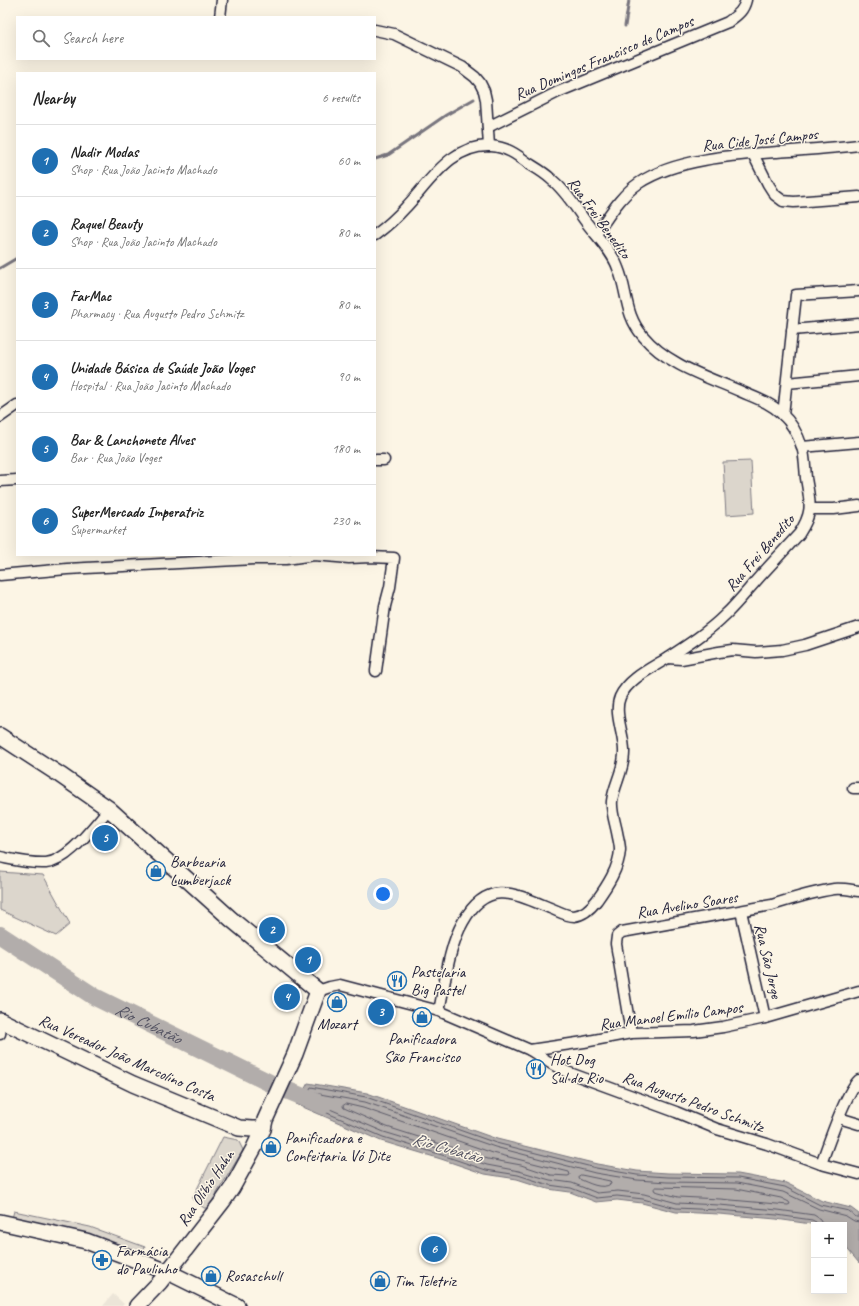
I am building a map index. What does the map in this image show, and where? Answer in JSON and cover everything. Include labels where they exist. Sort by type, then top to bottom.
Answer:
[{"type":"main road","points":[[0,736],[109,809],[231,918],[318,991]]},
{"type":"main road","name":"Rua Olíbio Hahn","points":[[137,1306],[168,1272],[223,1200],[237,1178],[254,1148],[295,1054],[318,991]]},
{"type":"main road","name":"Rua Vereador João Marcolino Costa","points":[[1,1025],[133,1084],[239,1128],[252,1130],[264,1124]]},
{"type":"main road","name":"Rua Vereador João Marcolino Costa","points":[[239,1128],[248,1137],[254,1148]]},
{"type":"main road","points":[[0,1222],[86,1241],[168,1272],[236,1306]]},
{"type":"street","points":[[220,16],[222,0]]},
{"type":"street","name":"Rua Domingos Francisco de Campos","points":[[488,127],[558,92],[728,22],[740,13],[746,0]]},
{"type":"street","points":[[376,30],[394,34],[462,67],[475,77],[484,91],[489,146]]},
{"type":"street","name":"Rua Cide José Campos","points":[[596,234],[627,193],[650,176],[664,171],[700,161],[727,156],[859,145]]},
{"type":"street","name":"Rua Frei Benedito","points":[[376,234],[406,207],[428,181],[448,161],[456,156],[474,148],[489,146],[509,150],[518,155],[551,178],[568,196],[613,258],[619,269],[627,305],[633,322],[638,331],[650,344],[671,360],[767,403],[783,415],[793,427],[802,447],[810,509],[806,524],[799,534],[725,616],[668,658],[643,673],[627,687],[620,698],[618,714],[624,754],[621,771],[612,802],[612,811],[620,851],[615,871],[596,902],[585,912],[573,916],[510,893],[500,893],[483,898],[469,912],[457,935],[439,1011]]},
{"type":"street","points":[[753,154],[775,195],[783,201],[794,202],[859,196]]},
{"type":"street","points":[[783,415],[796,295],[859,291]]},
{"type":"street","points":[[792,330],[859,324]]},
{"type":"street","points":[[787,383],[859,376]]},
{"type":"street","points":[[0,417],[16,407]]},
{"type":"street","points":[[802,447],[859,442]]},
{"type":"street","points":[[0,481],[16,480]]},
{"type":"street","points":[[810,509],[834,509],[859,506]]},
{"type":"street","points":[[0,575],[67,569],[254,559],[286,559],[307,556]]},
{"type":"street","points":[[326,556],[349,558],[394,558],[390,587],[385,606],[376,671]]},
{"type":"street","points":[[668,658],[681,659],[733,650],[756,652],[782,650],[805,645],[859,627]]},
{"type":"street","points":[[0,857],[40,863],[52,862],[74,848],[109,809]]},
{"type":"street","name":"Rua Avelino Soares","points":[[631,1033],[616,944],[619,934],[628,930],[772,905],[789,899],[834,889],[859,891]]},
{"type":"street","name":"Rua São Jorge","points":[[741,911],[765,1018]]},
{"type":"street","name":"Rua Augusto Pedro Schmitz","points":[[318,991],[340,985],[439,1011],[482,1028],[530,1050],[567,1072],[676,1112],[717,1129],[768,1144],[821,1164],[859,1174]]},
{"type":"street","name":"Rua Manoel Emílio Campos","points":[[530,1050],[631,1033],[708,1029],[765,1018],[859,991]]},
{"type":"street","points":[[821,1164],[839,1118],[854,1085],[859,1080]]},
{"type":"street","points":[[839,1118],[859,1124]]},
{"type":"shaded area","points":[[751,461],[754,513],[726,515],[723,462]]},
{"type":"shaded area","points":[[0,872],[43,875],[70,924],[56,936],[0,910]]},
{"type":"shaded area","points":[[223,1137],[238,1140],[243,1150],[208,1208],[204,1208],[192,1199]]},
{"type":"shaded area","points":[[14,1211],[90,1227],[145,1247],[141,1257],[11,1222]]},
{"type":"shaded area","points":[[113,1294],[124,1304],[122,1306],[103,1306]]},
{"type":"water","points":[[308,1083],[367,1093],[497,1139],[597,1164],[637,1171],[738,1174],[786,1183],[822,1201],[851,1208],[859,1214],[859,1263],[847,1249],[847,1222],[811,1222],[811,1224],[776,1219],[676,1212],[642,1203],[617,1200],[596,1202],[570,1192],[548,1189],[517,1179],[485,1174],[381,1141],[296,1104]]},
{"type":"waterway","points":[[625,26],[629,0]]},
{"type":"waterway","points":[[376,159],[388,155],[446,115],[474,99]]},
{"type":"waterway","points":[[0,268],[16,259]]},
{"type":"waterway","name":"Rio Cubatão","points":[[0,935],[95,997],[274,1085],[323,1105]]},
{"type":"place","name":"Bar & Lanchonete Alves","points":[[105,838]]},
{"type":"place","name":"Barbearia Lumberjack","points":[[156,871]]},
{"type":"place","name":"Raquel Beauty","points":[[272,930]]},
{"type":"place","name":"Nadir Modas","points":[[308,960]]},
{"type":"place","name":"Pastelaria Big Pastel","points":[[397,981]]},
{"type":"place","name":"Unidade Básica de Saúde João Voges","points":[[287,997]]},
{"type":"place","name":"Mozart","points":[[337,1002]]},
{"type":"place","name":"FarMac","points":[[381,1012]]},
{"type":"place","name":"Panificadora São Francisco","points":[[422,1017]]},
{"type":"place","name":"Hot Dog Sul do Rio","points":[[536,1069]]},
{"type":"place","name":"Panificadora e Confeitaria Vó Dite","points":[[271,1147]]},
{"type":"place","name":"SuperMercado Imperatriz","points":[[434,1249]]},
{"type":"place","name":"Farmácia do Paulinho","points":[[102,1260]]},
{"type":"place","name":"Rosaschull","points":[[211,1276]]},
{"type":"place","name":"Tim Teletriz","points":[[380,1281]]}]
